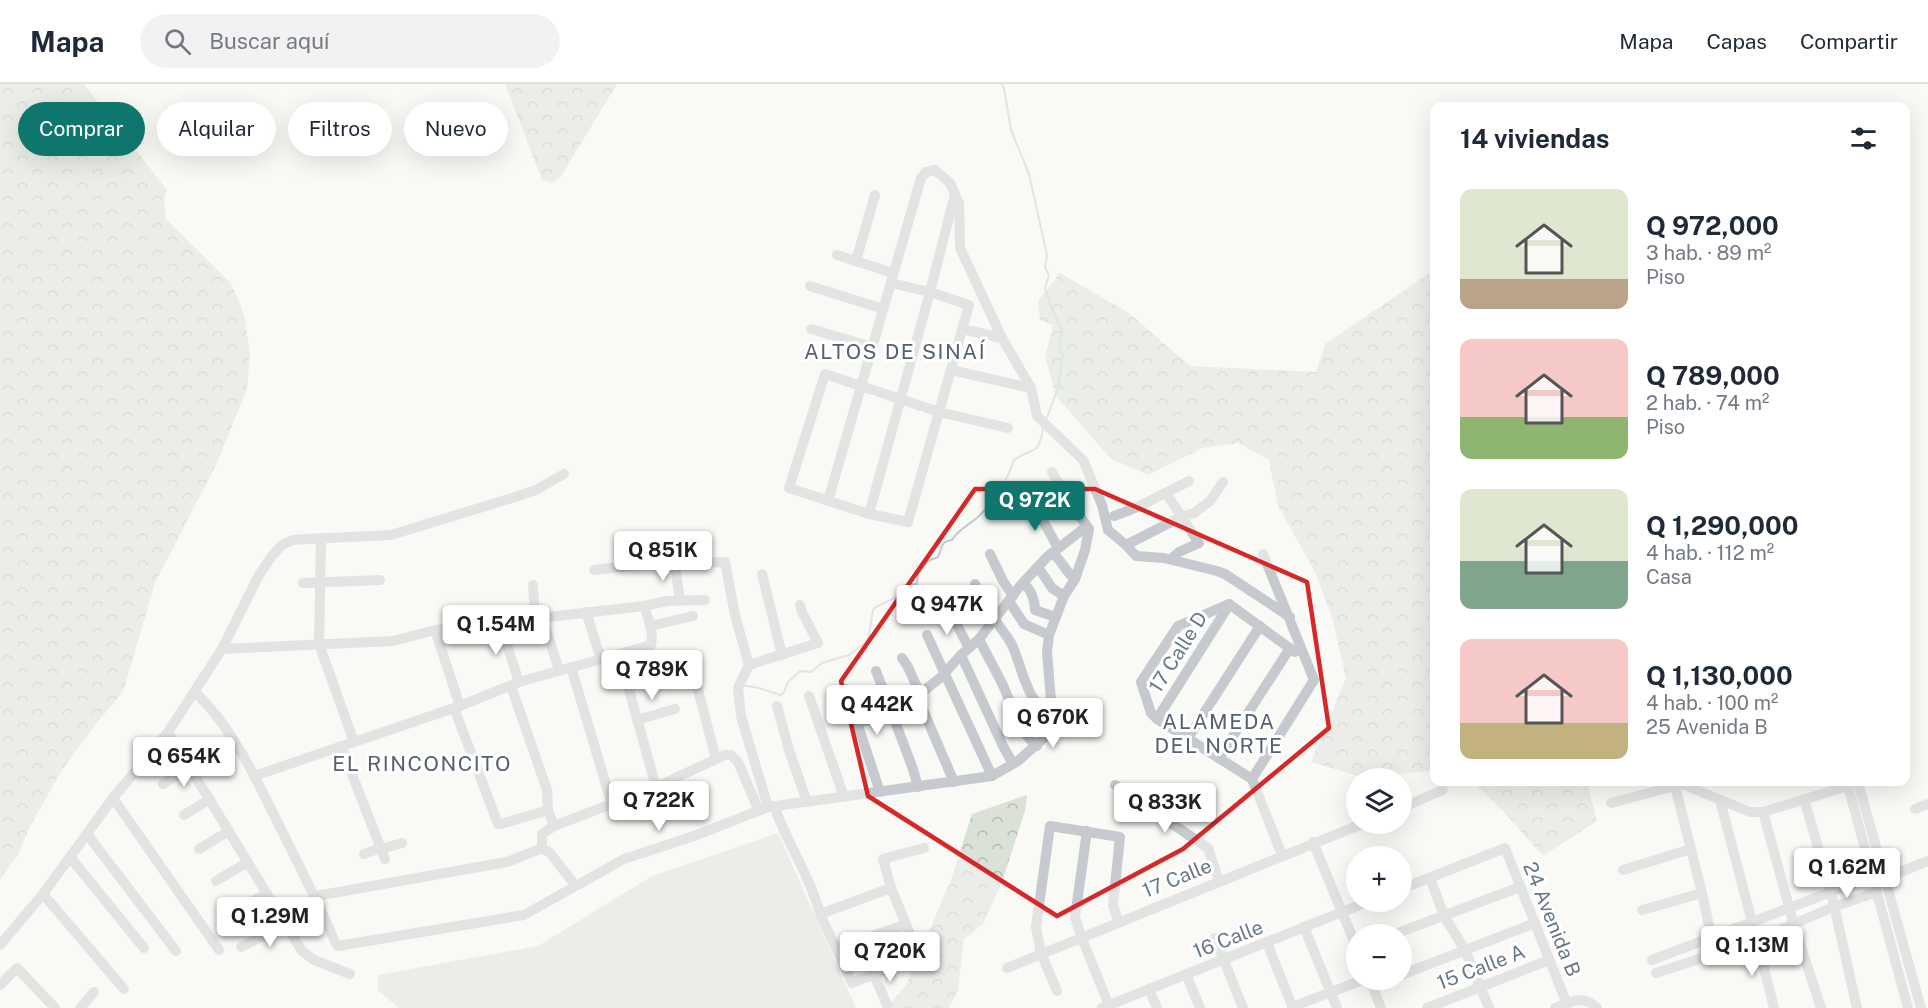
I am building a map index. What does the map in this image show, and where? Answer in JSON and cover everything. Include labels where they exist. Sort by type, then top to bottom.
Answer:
[{"type":"street","points":[[828,501],[921,178],[926,172],[935,170],[950,183],[959,203],[960,248],[1002,338],[1031,388],[1037,416],[1083,460],[1102,505],[1108,530],[1136,556],[1171,559],[1225,574],[1290,617]]},
{"type":"street","points":[[869,514],[955,194]]},
{"type":"street","points":[[856,261],[875,195]]},
{"type":"street","points":[[837,255],[892,278],[969,305],[951,370],[939,412],[908,522],[869,514],[789,488],[825,374],[939,412],[1008,429]]},
{"type":"street","points":[[810,286],[883,309]]},
{"type":"street","points":[[811,329],[872,347]]},
{"type":"street","points":[[962,329],[1002,338]]},
{"type":"street","points":[[951,370],[1031,388]]},
{"type":"street","points":[[195,692],[226,729],[254,776],[316,896],[338,946],[524,915],[575,885],[634,855],[694,836],[767,808],[992,776],[1037,746],[1047,735],[1052,713],[1047,652],[1048,634],[1064,596],[1075,579],[1085,550],[1089,529],[1052,472]]},
{"type":"street","points":[[0,945],[43,894],[113,798],[168,732],[222,650],[260,575],[282,545],[294,540],[391,534],[536,490],[564,474]]},
{"type":"street","points":[[1114,516],[1189,481]]},
{"type":"street","points":[[1118,538],[1194,513],[1210,501],[1222,482]]},
{"type":"street","points":[[1095,491],[1100,488],[1114,516],[1119,530],[1118,538]]},
{"type":"street","points":[[1166,493],[1198,543],[1179,552],[1171,559]]},
{"type":"street","points":[[1034,504],[1055,550],[1068,573],[1075,579]]},
{"type":"street","points":[[857,723],[886,715],[918,695],[944,674],[979,639],[1011,598],[1055,550],[1082,530],[1089,529]]},
{"type":"street","points":[[321,538],[319,644],[354,742]]},
{"type":"street","points":[[990,554],[1024,624],[1048,634]]},
{"type":"street","points":[[1252,779],[1314,680],[1263,554]]},
{"type":"street","points":[[594,570],[687,559],[698,563],[725,562],[735,615],[749,665],[738,688],[741,716],[767,808]]},
{"type":"street","points":[[674,560],[680,600]]},
{"type":"street","points":[[1038,567],[1052,588],[1064,596]]},
{"type":"street","points":[[762,574],[782,655]]},
{"type":"street","points":[[303,583],[380,580]]},
{"type":"street","points":[[975,584],[993,622],[1011,644],[1037,704],[1045,711],[1052,713]]},
{"type":"street","points":[[1023,584],[1030,591],[1035,610],[1055,617]]},
{"type":"street","points":[[533,585],[538,617],[559,670]]},
{"type":"street","points":[[222,650],[393,641],[435,630],[500,621],[680,600],[705,600]]},
{"type":"street","points":[[749,665],[818,643],[800,604]]},
{"type":"street","points":[[1282,855],[1252,779],[1157,719],[1151,713],[1141,682],[1178,626],[1229,604],[1306,660]]},
{"type":"street","name":"17 Calle D","points":[[1157,719],[1229,604]]},
{"type":"street","points":[[254,776],[457,707],[515,684],[651,645],[653,641],[644,606]]},
{"type":"street","points":[[949,610],[1003,746],[1013,764]]},
{"type":"street","points":[[586,612],[601,659]]},
{"type":"street","points":[[650,626],[693,616]]},
{"type":"street","points":[[500,621],[515,684],[547,790],[548,810],[554,826]]},
{"type":"street","points":[[1188,738],[1260,626]]},
{"type":"street","points":[[435,630],[457,707],[498,824],[548,810]]},
{"type":"street","points":[[927,635],[992,776]]},
{"type":"street","points":[[979,639],[1005,689],[1019,725],[1028,739],[1037,746]]},
{"type":"street","points":[[1220,758],[1290,648]]},
{"type":"street","points":[[619,654],[656,787]]},
{"type":"street","points":[[902,658],[908,667],[954,782]]},
{"type":"street","points":[[690,659],[716,759]]},
{"type":"street","points":[[571,668],[612,805]]},
{"type":"street","points":[[876,671],[918,787]]},
{"type":"street","points":[[628,687],[666,676]]},
{"type":"street","points":[[846,689],[880,792]]},
{"type":"street","points":[[809,696],[844,797]]},
{"type":"street","points":[[777,706],[807,802]]},
{"type":"street","points":[[637,720],[675,709]]},
{"type":"street","points":[[168,732],[302,951],[308,956],[350,974]]},
{"type":"street","points":[[341,746],[382,852]]},
{"type":"street","points":[[542,848],[542,834],[554,826],[656,787],[725,755],[735,757],[800,862],[820,914],[852,983],[918,956],[891,888],[883,860],[924,848]]},
{"type":"street","points":[[163,784],[190,767]]},
{"type":"street","points":[[1115,785],[1208,848],[1219,880]]},
{"type":"street","points":[[1611,803],[1665,786]]},
{"type":"street","points":[[1676,786],[1715,954]]},
{"type":"street","points":[[1683,786],[1750,812],[1763,812],[1842,786]]},
{"type":"street","points":[[1852,786],[1908,1008]]},
{"type":"street","points":[[1852,786],[1885,878],[1921,1008]]},
{"type":"street","points":[[1412,803],[1443,790]]},
{"type":"street","points":[[113,798],[219,950]]},
{"type":"street","points":[[1804,799],[1831,892],[1857,1008]]},
{"type":"street","points":[[184,815],[210,800]]},
{"type":"street","points":[[1722,800],[1721,804],[1752,922]]},
{"type":"street","points":[[1915,809],[1928,804]]},
{"type":"street","points":[[1763,812],[1794,925],[1821,1008]]},
{"type":"street","points":[[1058,991],[1041,952],[1036,927],[1050,826],[1120,837],[1113,905],[1118,921]]},
{"type":"street","name":"17 Calle","points":[[1007,968],[1041,952],[1346,830]]},
{"type":"street","points":[[198,849],[229,831]]},
{"type":"street","points":[[1087,831],[1075,917],[1107,1007]]},
{"type":"street","points":[[87,834],[176,951]]},
{"type":"street","points":[[1313,842],[1347,924]]},
{"type":"street","points":[[364,854],[382,852],[402,843]]},
{"type":"street","points":[[542,848],[550,853],[575,885]]},
{"type":"street","points":[[316,896],[507,862],[542,848]]},
{"type":"street","name":"24 Avenida B","points":[[1430,878],[1505,848],[1567,1004]]},
{"type":"street","points":[[1623,870],[1691,849]]},
{"type":"street","points":[[70,857],[144,948]]},
{"type":"street","points":[[1885,878],[1928,861]]},
{"type":"street","points":[[216,880],[248,862]]},
{"type":"street","points":[[1652,960],[1873,876]]},
{"type":"street","points":[[1412,885],[1430,878],[1444,916],[1465,950],[1489,1008]]},
{"type":"street","points":[[1412,928],[1520,887]]},
{"type":"street","points":[[820,914],[891,888]]},
{"type":"street","points":[[1656,973],[1757,940],[1833,907],[1877,892]]},
{"type":"street","points":[[234,912],[267,893]]},
{"type":"street","points":[[1642,910],[1702,893]]},
{"type":"street","points":[[43,894],[124,989]]},
{"type":"street","name":"16 Calle","points":[[1107,1007],[1346,910]]},
{"type":"street","points":[[1412,971],[1535,923]]},
{"type":"street","points":[[241,947],[286,924]]},
{"type":"street","points":[[837,949],[906,924]]},
{"type":"street","points":[[1304,927],[1337,1008]]},
{"type":"street","points":[[1215,938],[1243,1008]]},
{"type":"street","points":[[1757,940],[1774,1008]]},
{"type":"street","points":[[1267,943],[1292,1007],[1346,987]]},
{"type":"street","name":"15 Calle A","points":[[1427,1008],[1549,960]]},
{"type":"street","points":[[0,985],[17,968],[55,1008]]},
{"type":"street","points":[[1186,974],[1200,1008]]},
{"type":"street","points":[[874,975],[888,1007]]},
{"type":"street","points":[[1149,989],[1157,1008]]},
{"type":"street","points":[[1374,990],[1381,1008]]},
{"type":"street","points":[[80,1008],[94,992]]},
{"type":"street","points":[[1555,1008],[1578,999],[1592,1003],[1596,1008]]},
{"type":"highlighted area","points":[[975,489],[1095,489],[1307,582],[1329,728],[1183,849],[1057,916],[868,796],[841,681]]},
{"type":"green space","points":[[0,84],[84,84],[98,102],[18,102],[18,156],[140,156],[167,190],[164,201],[166,219],[230,282],[239,301],[245,319],[250,353],[247,389],[217,463],[155,583],[123,692],[62,770],[30,826],[18,855],[0,879]]},
{"type":"green space","points":[[505,84],[617,84],[560,178],[551,183],[542,180]]},
{"type":"green space","points":[[1060,273],[1129,313],[1190,366],[1316,372],[1325,344],[1430,273],[1430,770],[1412,773],[1412,768],[1346,768],[1346,772],[1311,762],[1346,678],[1332,617],[1314,570],[1278,506],[1269,460],[1238,443],[1203,448],[1148,475],[1111,459],[1056,396],[1045,357],[1053,325],[1040,320],[1038,301]]},
{"type":"green space","points":[[1477,786],[1588,786],[1597,821],[1543,856]]},
{"type":"green space","points":[[1027,795],[1025,811],[1002,882],[983,924],[964,939],[958,991],[949,1008],[887,1008],[906,985],[951,880],[972,814]]},
{"type":"green space","points":[[778,833],[856,1008],[399,1008],[378,991],[378,975],[538,946],[652,876]]},
{"type":"waterway","points":[[1002,84],[1011,130],[1029,174],[1047,255],[1045,267],[1049,276],[1045,288],[1062,330],[1059,348],[1063,355],[1058,388],[1046,420]]},
{"type":"waterway","points":[[744,686],[781,695],[788,682],[800,671],[811,672],[822,663],[849,655],[865,643],[869,635],[873,610],[901,595],[911,584],[917,584],[918,574],[928,561],[938,557],[943,544],[952,540],[987,507],[1004,483],[1013,461],[1037,448],[1043,428]]},
{"type":"district","name":"ALTOS DE SINAÍ","points":[[895,352]]},
{"type":"district","name":"ALAMEDA DEL NORTE","points":[[1219,734]]},
{"type":"district","name":"EL RINCONCITO","points":[[422,764]]}]
